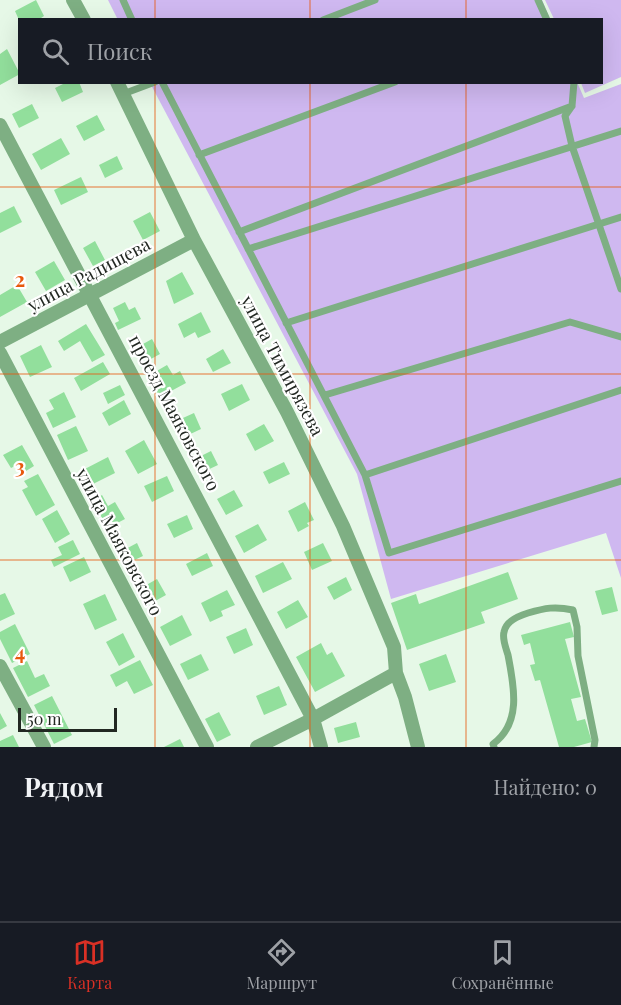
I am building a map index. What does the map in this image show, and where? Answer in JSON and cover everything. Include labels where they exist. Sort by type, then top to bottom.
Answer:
[{"type":"street","points":[[73,0],[83,18]]},
{"type":"street","name":"улица Тимирязева","points":[[120,88],[194,240],[287,412],[343,526],[394,647],[396,673],[418,747]]},
{"type":"street","name":"проезд Маяковского","points":[[0,125],[92,295],[313,719]]},
{"type":"street","name":"улица Радищева","points":[[0,342],[194,240]]},
{"type":"street","name":"улица Маяковского","points":[[0,353],[207,747]]},
{"type":"street","points":[[0,666],[44,747]]},
{"type":"street","points":[[257,747],[396,673]]},
{"type":"street","points":[[313,719],[321,747]]},
{"type":"lane","points":[[124,0],[131,18]]},
{"type":"lane","points":[[329,18],[375,0]]},
{"type":"lane","points":[[538,0],[546,18]]},
{"type":"lane","points":[[120,88],[143,84]]},
{"type":"lane","points":[[163,84],[365,475],[389,553],[621,481]]},
{"type":"lane","points":[[199,155],[390,84]]},
{"type":"lane","points":[[574,84],[572,106],[565,116],[572,146],[597,224],[621,289]]},
{"type":"lane","points":[[239,232],[572,106]]},
{"type":"lane","points":[[248,249],[621,131]]},
{"type":"lane","points":[[286,323],[621,217]]},
{"type":"lane","points":[[325,395],[570,322],[621,337]]},
{"type":"lane","points":[[365,475],[621,390]]},
{"type":"lane","points":[[494,747],[493,744],[505,735],[513,719],[513,679],[503,634],[508,623],[520,615],[554,606],[573,610],[594,747]]},
{"type":"shaded area","points":[[108,0],[542,0],[550,18],[117,18]]},
{"type":"shaded area","points":[[545,0],[621,0],[621,77],[585,93],[581,84],[603,84],[603,18],[554,18]]},
{"type":"shaded area","points":[[151,84],[578,84],[584,98],[621,84],[621,578],[606,533],[391,599],[357,474]]},
{"type":"building","points":[[36,0],[44,16],[18,18],[15,11]]},
{"type":"building","points":[[7,49],[18,70],[18,75],[0,85],[0,54]]},
{"type":"building","points":[[63,84],[80,84],[83,92],[62,102],[55,88]]},
{"type":"building","points":[[32,104],[39,118],[19,128],[12,114]]},
{"type":"building","points":[[97,115],[105,130],[84,141],[76,126]]},
{"type":"building","points":[[61,138],[70,154],[41,170],[32,154]]},
{"type":"building","points":[[117,156],[123,169],[105,178],[99,165]]},
{"type":"building","points":[[81,177],[88,192],[61,205],[54,190]]},
{"type":"building","points":[[14,206],[22,222],[0,233],[0,213]]},
{"type":"building","points":[[150,212],[160,231],[143,240],[133,221]]},
{"type":"building","points":[[95,241],[105,260],[93,266],[83,248]]},
{"type":"building","points":[[54,261],[65,280],[46,291],[35,272]]},
{"type":"building","points":[[182,272],[194,294],[174,304],[166,281]]},
{"type":"building","points":[[17,285],[27,302],[0,317],[0,295]]},
{"type":"building","points":[[125,302],[129,310],[135,307],[141,319],[118,330],[115,323],[119,321],[113,308]]},
{"type":"building","points":[[201,312],[211,332],[198,338],[195,332],[184,338],[178,324]]},
{"type":"building","points":[[86,324],[105,355],[92,362],[80,341],[64,351],[58,341]]},
{"type":"building","points":[[152,339],[160,354],[142,364],[134,349]]},
{"type":"building","points":[[41,345],[52,367],[30,377],[20,356]]},
{"type":"building","points":[[223,349],[231,363],[213,372],[206,359]]},
{"type":"building","points":[[103,362],[110,374],[81,391],[74,378]]},
{"type":"building","points":[[167,365],[173,375],[180,371],[186,383],[160,397],[148,376]]},
{"type":"building","points":[[242,384],[250,400],[229,411],[221,394]]},
{"type":"building","points":[[120,385],[125,395],[108,404],[103,393]]},
{"type":"building","points":[[64,392],[76,417],[53,428],[46,413],[54,409],[49,400]]},
{"type":"building","points":[[124,400],[131,414],[109,426],[102,413]]},
{"type":"building","points":[[194,413],[201,429],[182,438],[174,422]]},
{"type":"building","points":[[264,424],[274,441],[255,451],[246,434]]},
{"type":"building","points":[[76,426],[88,451],[68,460],[57,435]]},
{"type":"building","points":[[144,440],[157,464],[138,474],[125,451]]},
{"type":"building","points":[[22,445],[34,466],[26,471],[21,463],[11,468],[3,455]]},
{"type":"building","points":[[211,451],[218,465],[201,473],[195,459]]},
{"type":"building","points":[[108,457],[115,473],[87,487],[79,472]]},
{"type":"building","points":[[284,462],[290,474],[269,484],[263,472]]},
{"type":"building","points":[[38,474],[55,505],[36,516],[22,490],[28,487],[24,481]]},
{"type":"building","points":[[167,476],[174,491],[152,502],[144,486]]},
{"type":"building","points":[[234,490],[243,506],[226,515],[217,499]]},
{"type":"building","points":[[102,495],[108,506],[115,502],[125,519],[108,528],[92,501]]},
{"type":"building","points":[[305,502],[314,520],[298,532],[288,511]]},
{"type":"building","points":[[57,510],[70,534],[55,543],[42,519]]},
{"type":"building","points":[[187,515],[193,529],[174,538],[167,524]]},
{"type":"building","points":[[258,524],[267,540],[244,553],[235,536]]},
{"type":"building","points":[[73,540],[80,554],[54,567],[51,560],[62,555],[58,547]]},
{"type":"building","points":[[137,543],[143,556],[128,563],[122,551]]},
{"type":"building","points":[[323,543],[332,561],[312,570],[304,552]]},
{"type":"building","points":[[207,553],[213,566],[192,576],[186,564]]},
{"type":"building","points":[[84,557],[91,572],[70,582],[63,567]]},
{"type":"building","points":[[283,562],[292,579],[263,593],[255,576]]},
{"type":"building","points":[[508,572],[518,599],[481,612],[485,623],[407,650],[391,603],[416,594],[419,604]]},
{"type":"building","points":[[346,577],[352,590],[334,600],[327,587]]},
{"type":"building","points":[[157,579],[166,595],[148,605],[139,589]]},
{"type":"building","points":[[612,587],[618,611],[602,615],[595,591]]},
{"type":"building","points":[[227,590],[235,605],[221,611],[223,616],[210,622],[201,603]]},
{"type":"building","points":[[5,593],[15,614],[0,621],[0,595]]},
{"type":"building","points":[[105,594],[117,620],[95,630],[83,604]]},
{"type":"building","points":[[298,600],[308,617],[286,629],[277,612]]},
{"type":"building","points":[[182,615],[192,635],[170,646],[160,627]]},
{"type":"building","points":[[570,622],[574,637],[565,639],[581,697],[571,699],[577,721],[585,719],[592,742],[574,747],[559,747],[540,680],[535,681],[530,665],[535,664],[530,643],[524,645],[521,635]]},
{"type":"building","points":[[15,624],[30,654],[12,663],[0,639],[0,632]]},
{"type":"building","points":[[246,628],[253,645],[234,654],[226,637]]},
{"type":"building","points":[[123,633],[135,657],[119,666],[106,642]]},
{"type":"building","points":[[321,643],[327,655],[332,652],[345,676],[315,692],[296,657]]},
{"type":"building","points":[[201,654],[209,670],[188,680],[180,664]]},
{"type":"building","points":[[446,654],[456,682],[429,691],[419,664]]},
{"type":"building","points":[[140,660],[153,685],[134,694],[127,681],[116,687],[110,675]]},
{"type":"building","points":[[27,661],[35,678],[44,674],[50,686],[28,697],[13,668]]},
{"type":"building","points":[[279,686],[287,705],[264,715],[256,696]]},
{"type":"building","points":[[52,696],[72,735],[54,744],[34,705]]},
{"type":"building","points":[[219,712],[231,735],[217,742],[205,719]]},
{"type":"building","points":[[0,713],[7,726],[0,730]]},
{"type":"building","points":[[356,722],[360,737],[338,743],[334,728]]},
{"type":"building","points":[[13,735],[19,747],[0,747],[0,741]]},
{"type":"building","points":[[180,739],[184,747],[164,747]]}]
